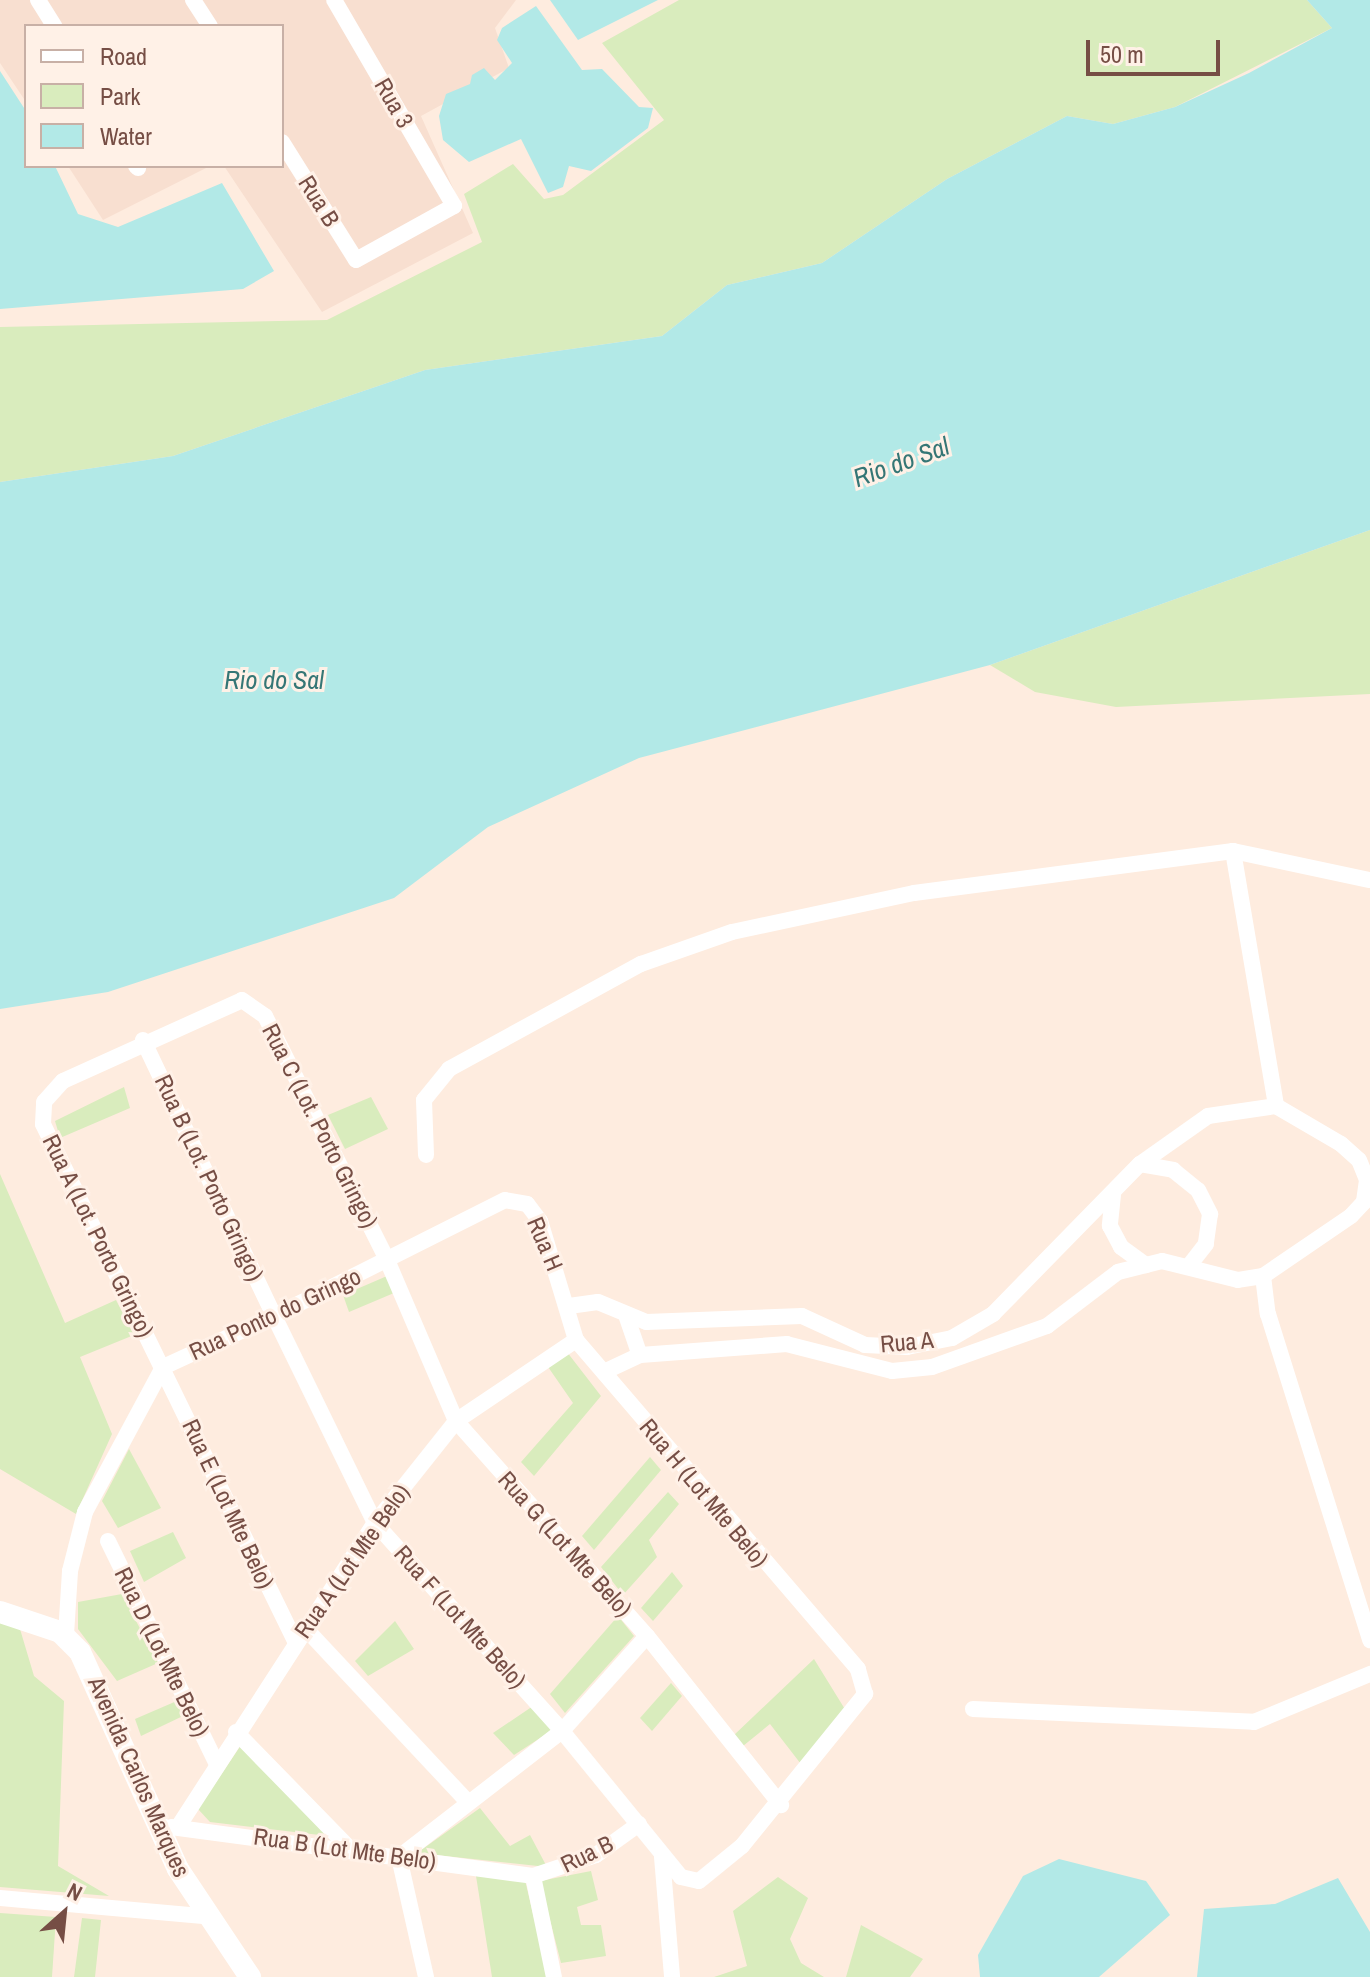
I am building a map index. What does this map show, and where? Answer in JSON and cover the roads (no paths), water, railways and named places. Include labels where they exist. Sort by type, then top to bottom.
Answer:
[{"type":"street","points":[[38,0],[53,24]]},
{"type":"street","name":"Rua 3","points":[[334,0],[454,206],[356,260]]},
{"type":"street","points":[[200,2],[209,24]]},
{"type":"street","name":"Rua B","points":[[284,145],[356,260]]},
{"type":"street","points":[[426,1155],[424,1100],[449,1069],[641,964],[732,932],[914,893],[1233,851],[1370,880]]},
{"type":"street","points":[[1233,851],[1276,1106],[1341,1144],[1359,1160],[1367,1180],[1364,1202],[1351,1216],[1263,1276],[1268,1314],[1370,1640]]},
{"type":"street","name":"Rua C (Lot. Porto Gringo)","points":[[143,1040],[245,1001],[265,1016],[387,1260]]},
{"type":"street","name":"Rua A (Lot. Porto Gringo)","points":[[143,1040],[63,1081],[44,1102],[48,1137],[163,1367]]},
{"type":"street","name":"Rua B (Lot. Porto Gringo)","points":[[143,1040],[274,1316]]},
{"type":"street","name":"Rua A","points":[[569,1306],[598,1302],[627,1318],[802,1316],[865,1345],[907,1347],[952,1338],[993,1314],[1113,1195],[1140,1164],[1208,1116],[1276,1106]]},
{"type":"street","points":[[1140,1164],[1173,1170],[1198,1190],[1210,1214],[1206,1244],[1188,1267]]},
{"type":"street","points":[[1113,1195],[1110,1226],[1121,1247],[1146,1265]]},
{"type":"street","name":"Rua Ponto do Gringo","points":[[163,1367],[274,1316],[505,1200]]},
{"type":"street","name":"Rua H","points":[[505,1200],[527,1204],[540,1221],[569,1306]]},
{"type":"street","points":[[1075,1233],[1110,1226]]},
{"type":"street","points":[[1118,1272],[1121,1247]]},
{"type":"street","name":"Rua G (Lot Mte Belo)","points":[[387,1260],[456,1421],[647,1636],[781,1805]]},
{"type":"street","name":"Rua A","points":[[604,1372],[640,1355],[787,1344],[892,1371],[932,1367],[1047,1326],[1118,1272],[1146,1265],[1188,1267],[1238,1280],[1263,1276]]},
{"type":"street","name":"Rua H (Lot Mte Belo)","points":[[569,1306],[576,1340],[858,1669],[866,1683],[863,1698],[781,1805]]},
{"type":"street","name":"Rua F (Lot Mte Belo)","points":[[274,1316],[375,1523],[562,1731],[639,1824],[662,1857],[693,1883],[781,1805]]},
{"type":"street","points":[[627,1318],[640,1355]]},
{"type":"street","name":"Rua A (Lot Mte Belo)","points":[[168,1826],[216,1762],[375,1523],[456,1421],[576,1340]]},
{"type":"street","points":[[0,1612],[66,1635],[70,1571],[85,1512],[163,1367]]},
{"type":"street","name":"Rua E (Lot Mte Belo)","points":[[163,1367],[300,1634],[466,1800]]},
{"type":"street","name":"Rua D (Lot Mte Belo)","points":[[108,1541],[216,1762]]},
{"type":"street","name":"Avenida Carlos Marques","points":[[66,1635],[105,1693],[168,1826],[203,1916],[250,1977]]},
{"type":"street","points":[[426,1977],[399,1857],[466,1800],[562,1731],[647,1636]]},
{"type":"street","points":[[973,1709],[1254,1722],[1370,1674]]},
{"type":"street","points":[[236,1732],[351,1850]]},
{"type":"street","name":"Rua B","points":[[533,1876],[596,1855],[639,1824]]},
{"type":"street","name":"Rua B (Lot Mte Belo)","points":[[168,1826],[533,1876]]},
{"type":"street","points":[[662,1857],[672,1977]]},
{"type":"street","points":[[533,1876],[554,1977]]},
{"type":"street","points":[[0,1898],[203,1916]]},
{"type":"water","points":[[550,0],[658,0],[578,40]]},
{"type":"water","name":"Rio do Sal","points":[[1307,0],[1370,0],[1370,530],[990,665],[639,758],[488,827],[394,898],[108,992],[0,1009],[0,482],[173,456],[425,370],[662,336],[727,285],[822,263],[947,179],[1067,116],[1113,124],[1175,107],[1249,73],[1332,28]]},
{"type":"water","points":[[536,6],[582,70],[602,69],[639,107],[653,108],[648,128],[591,171],[569,166],[563,187],[548,193],[521,139],[469,162],[443,140],[439,116],[446,94],[470,84],[472,75],[484,68],[495,80],[512,63],[497,40],[502,28]]},
{"type":"water","points":[[0,71],[24,108],[24,168],[56,168],[78,214],[118,227],[222,183],[274,271],[243,289],[0,309]]},
{"type":"water","points":[[1059,1859],[1146,1881],[1170,1915],[1099,1977],[980,1977],[978,1955],[1023,1876]]},
{"type":"water","points":[[1338,1878],[1370,1932],[1370,1977],[1197,1977],[1204,1909],[1275,1904]]}]
